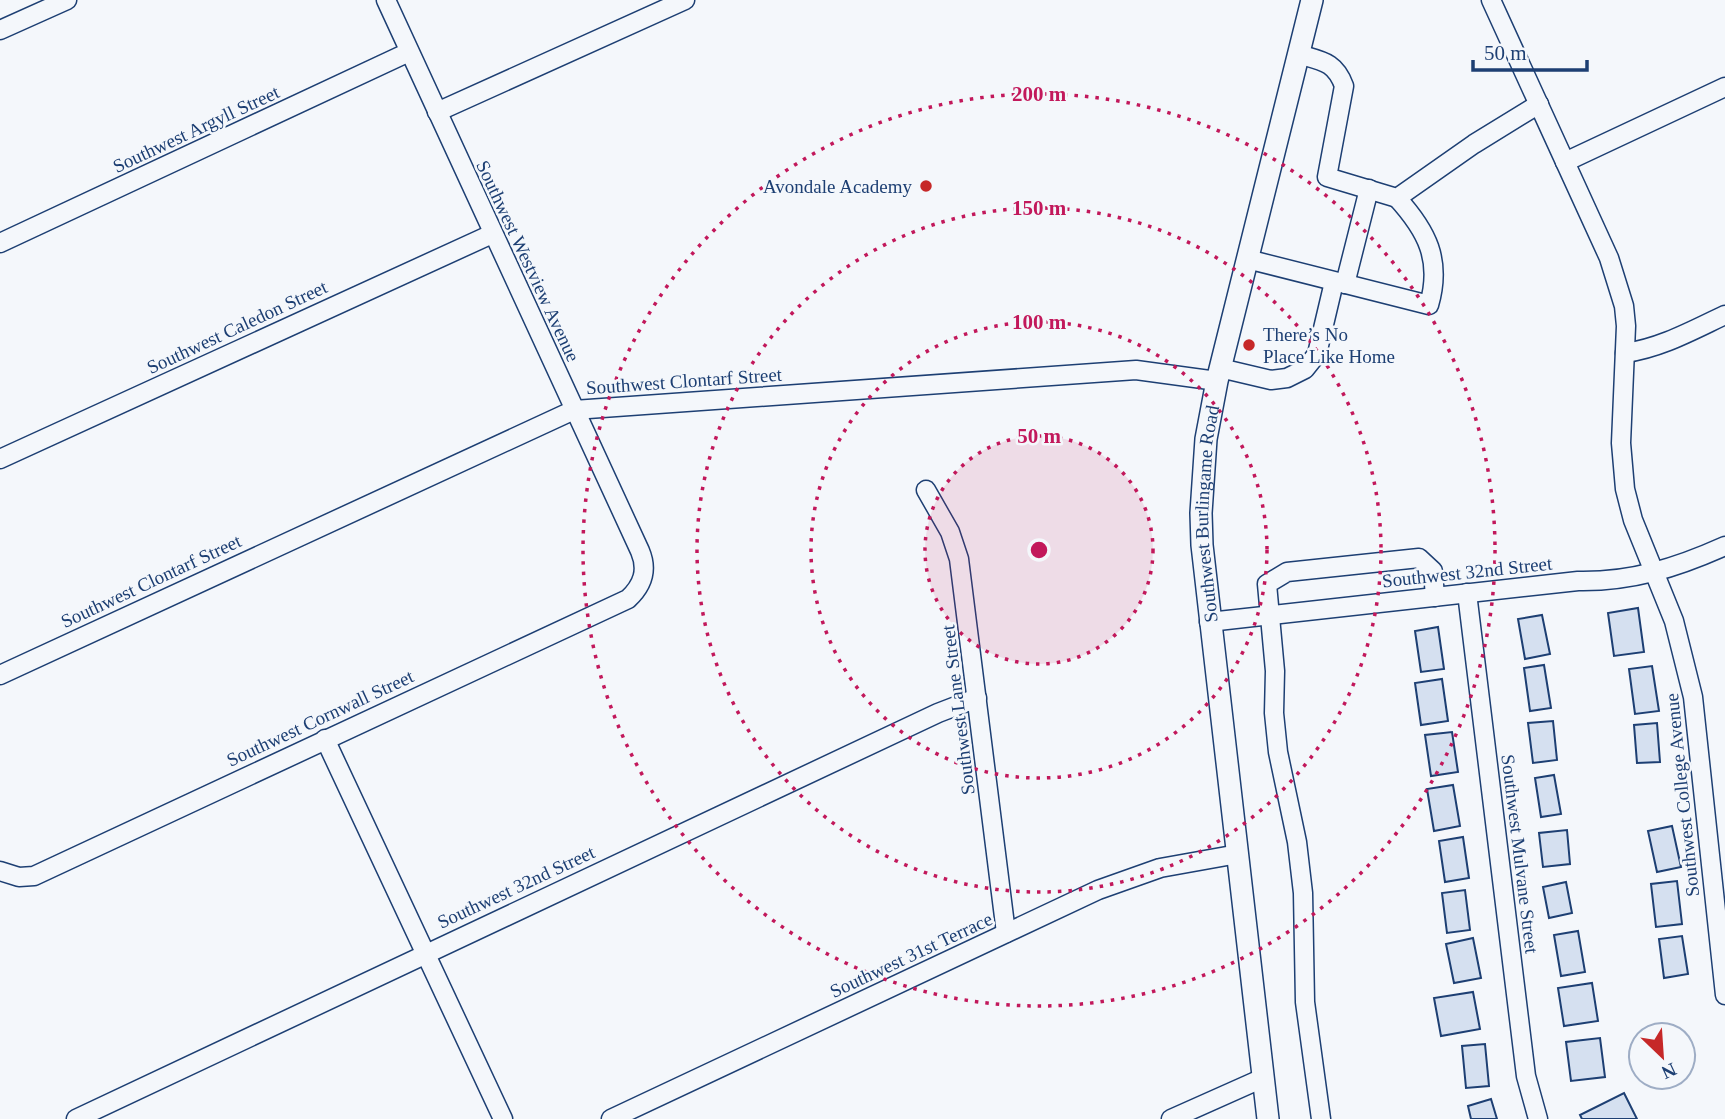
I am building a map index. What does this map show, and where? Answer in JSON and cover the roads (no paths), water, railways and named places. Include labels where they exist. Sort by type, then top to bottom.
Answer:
[{"type":"main road","name":"Southwest Burlingame Road","points":[[1268,1119],[1209,622],[1201,513],[1206,439],[1218,374],[1312,0]]},
{"type":"street","points":[[0,30],[67,0]]},
{"type":"street","name":"Southwest Westview Avenue","points":[[386,0],[642,557],[643,578]]},
{"type":"street","points":[[437,112],[685,0]]},
{"type":"street","name":"Southwest College Avenue","points":[[1491,0],[1617,278],[1624,306],[1621,443],[1625,489],[1633,520],[1674,621],[1693,697],[1725,995]]},
{"type":"street","name":"Southwest Argyll Street","points":[[0,243],[409,52]]},
{"type":"street","points":[[1247,259],[1429,304],[1435,284],[1426,237],[1397,198],[1327,177],[1344,86],[1339,73],[1331,64],[1298,54]]},
{"type":"street","points":[[1565,162],[1725,87]]},
{"type":"street","points":[[1397,198],[1474,144],[1539,104]]},
{"type":"street","name":"Southwest Clontarf Street","points":[[0,675],[573,410],[1136,370],[1271,380],[1287,377],[1305,369],[1317,354],[1369,189]]},
{"type":"street","name":"Southwest Caledon Street","points":[[0,459],[492,234]]},
{"type":"street","points":[[1625,353],[1642,351],[1725,314]]},
{"type":"street","name":"Southwest Lane Street","points":[[926,490],[950,532],[959,559],[1006,933]]},
{"type":"street","name":"Southwest 32nd Street","points":[[1209,622],[1577,581],[1618,580],[1676,567],[1725,546]]},
{"type":"street","points":[[1321,1119],[1306,1002],[1303,893],[1297,842],[1278,752],[1274,713],[1275,671],[1267,584],[1287,572],[1419,558],[1433,571],[1435,597]]},
{"type":"street","name":"Southwest Cornwall Street","points":[[2,872],[19,877],[34,876],[628,598],[636,592],[643,578]]},
{"type":"street","name":"Southwest Mulvane Street","points":[[1467,593],[1527,1076],[1538,1119]]},
{"type":"street","name":"Southwest 32nd Street","points":[[76,1119],[938,713],[977,698]]},
{"type":"street","points":[[325,739],[503,1119]]},
{"type":"street","name":"Southwest 31st Terrace","points":[[611,1119],[1098,890],[1134,876],[1198,860],[1238,854]]},
{"type":"street","points":[[1171,1119],[1263,1078]]},
{"type":"place","name":"Avondale Academy","points":[[926,186]]},
{"type":"place","name":"There’s No Place Like Home","points":[[1249,345]]}]
